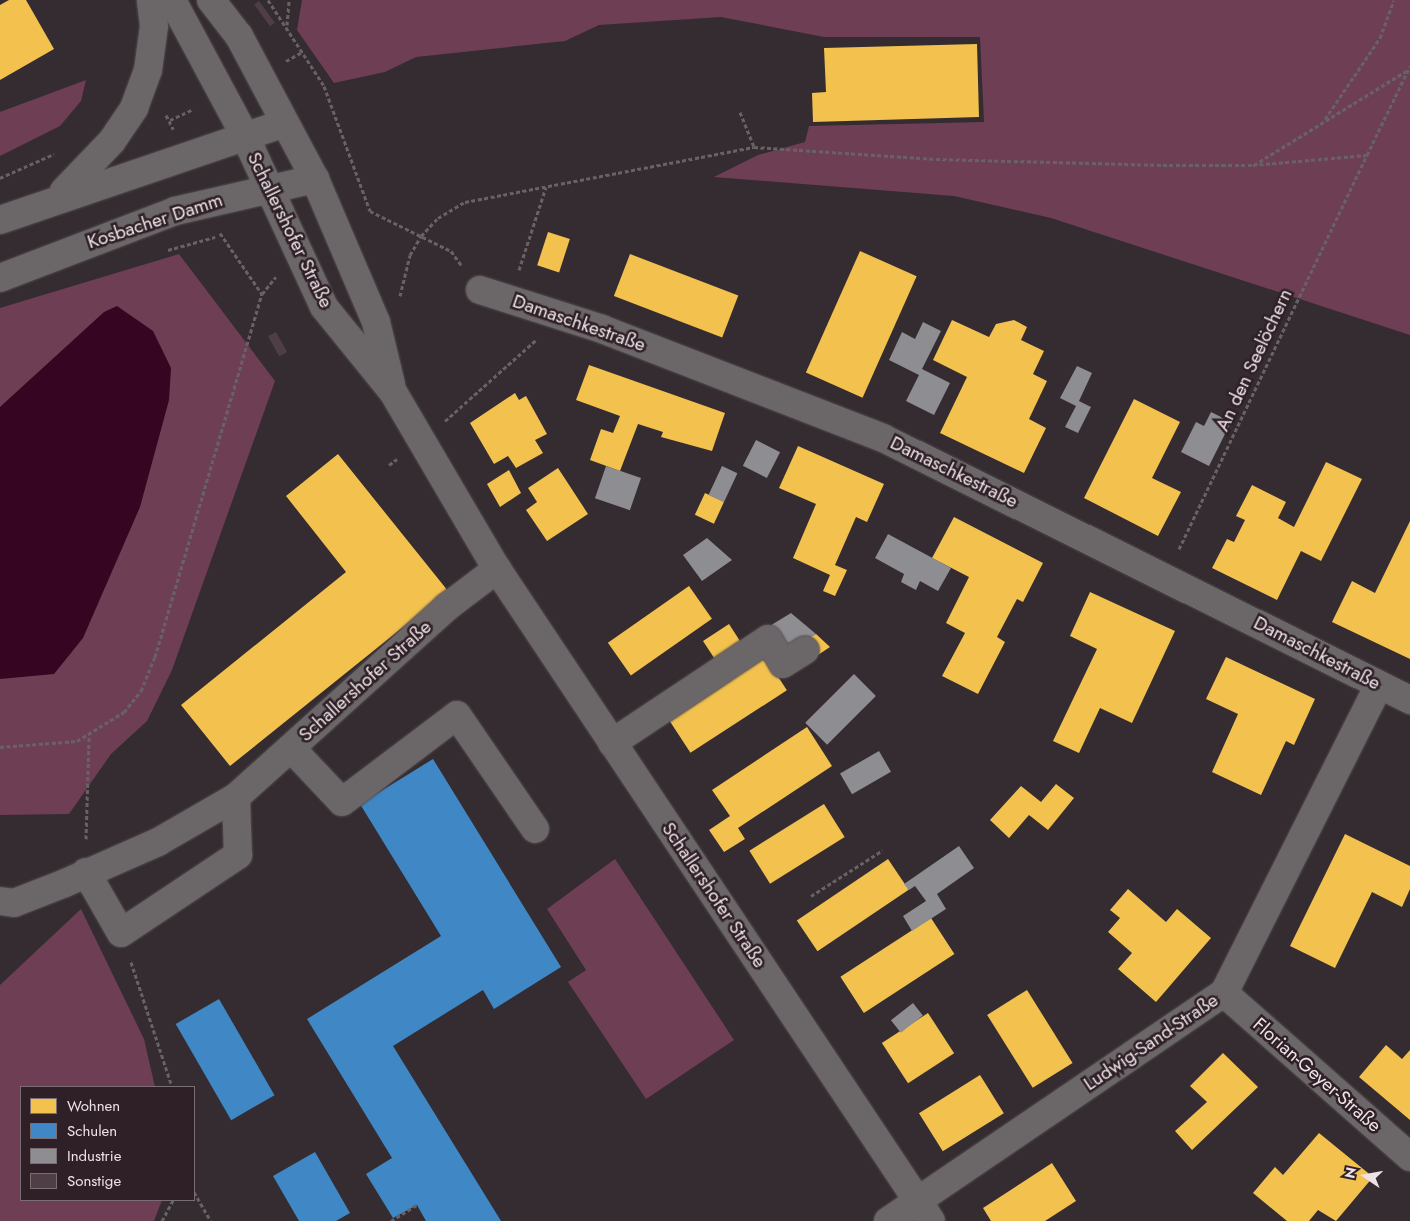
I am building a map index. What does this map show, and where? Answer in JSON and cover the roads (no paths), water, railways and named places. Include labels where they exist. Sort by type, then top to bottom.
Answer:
[{"type":"street","points":[[60,196],[112,141],[134,108],[148,70],[154,26],[152,0]]},
{"type":"street","name":"Schallershofer Straße","points":[[172,0],[245,136],[324,307],[393,392],[419,442],[496,569],[923,1210]]},
{"type":"street","name":"Schallershofer Straße","points":[[211,0],[239,36],[315,180],[376,322],[393,392]]},
{"type":"street","points":[[0,220],[60,196],[285,123]]},
{"type":"street","name":"Kosbacher Damm","points":[[0,278],[166,214],[268,188],[315,180]]},
{"type":"street","name":"Damaschkestraße","points":[[480,290],[562,317],[798,402],[883,438],[1166,577],[1410,700]]},
{"type":"street","name":"Schallershofer Straße","points":[[0,901],[14,903],[158,842],[236,797],[447,607],[496,569]]},
{"type":"street","points":[[612,744],[768,639],[783,664],[804,650]]},
{"type":"street","name":"Ludwig-Sand-Straße","points":[[888,1221],[923,1210],[1224,993],[1380,685]]},
{"type":"street","points":[[291,748],[342,802],[457,715],[535,829]]},
{"type":"street","points":[[91,869],[121,933],[238,855],[236,797]]},
{"type":"street","name":"Florian-Geyer-Straße","points":[[1224,993],[1410,1157]]}]
